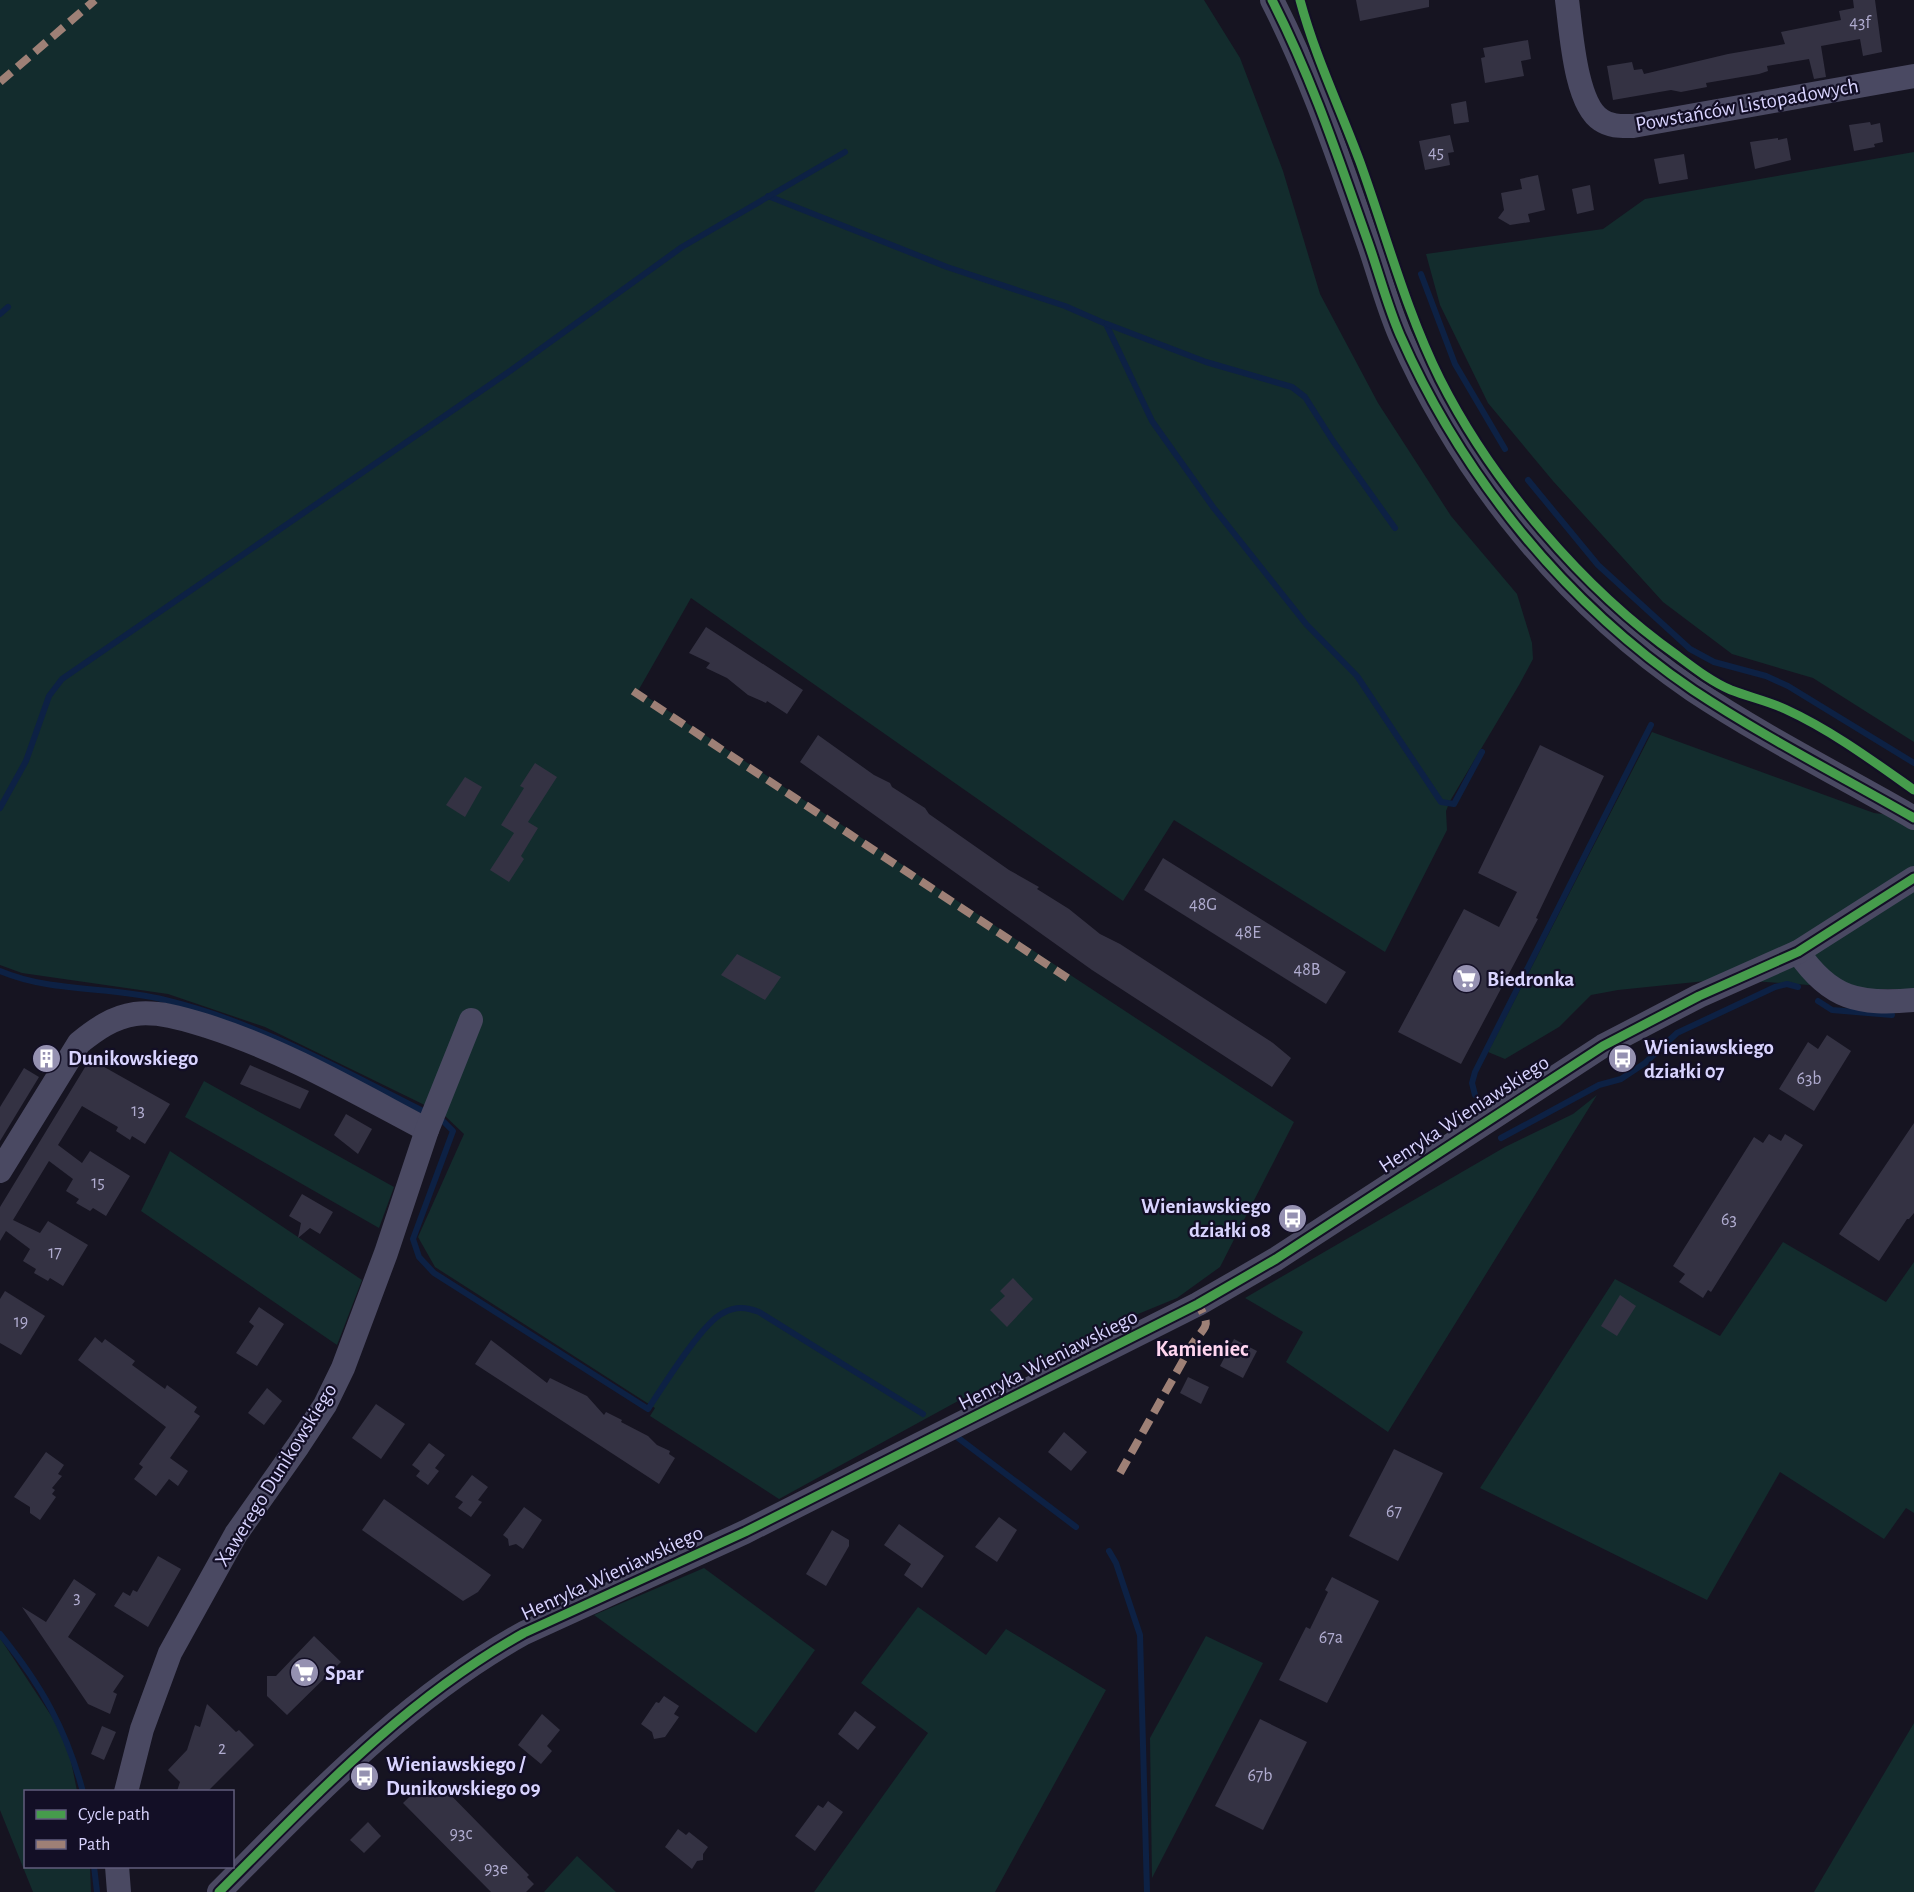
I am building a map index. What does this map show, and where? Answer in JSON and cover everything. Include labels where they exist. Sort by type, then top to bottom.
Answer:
[{"type":"street","points":[[1272,0],[1317,99],[1398,331],[1443,421],[1487,487],[1560,576],[1636,647],[1695,690],[1736,716],[1914,818]]},
{"type":"street","name":"Powstańców Listopadowych","points":[[1567,0],[1586,102],[1599,120],[1619,126],[1914,76]]},
{"type":"street","name":"Henryka Wieniawskiego","points":[[219,1892],[373,1740],[453,1675],[493,1650],[524,1633],[745,1532],[1198,1304],[1276,1259],[1603,1046],[1699,996],[1798,952],[1914,878]]},
{"type":"street","points":[[1798,952],[1814,974],[1841,994],[1864,1001],[1914,1000]]},
{"type":"street","points":[[0,1171],[79,1043],[94,1030],[134,1014],[158,1014],[260,1044],[427,1130]]},
{"type":"street","name":"Xawerego Dunikowskiego","points":[[126,1790],[141,1729],[170,1653],[236,1534],[303,1438],[343,1368],[386,1253],[427,1130],[471,1020]]},
{"type":"street","points":[[117,1868],[119,1892]]},
{"type":"green space","points":[[0,0],[1204,0],[1240,58],[1283,171],[1320,294],[1378,403],[1451,516],[1517,594],[1532,643],[1533,659],[1450,801],[1446,811],[1447,830],[1385,952],[1174,820],[1123,901],[691,598],[638,691],[1294,1122],[1220,1267],[1177,1298],[1121,1321],[969,1395],[779,1499],[650,1416],[655,1408],[435,1267],[418,1237],[464,1134],[443,1114],[265,1027],[168,994],[22,973],[0,965]]},
{"type":"green space","points":[[1914,152],[1914,742],[1813,678],[1732,654],[1663,602],[1553,481],[1488,403],[1440,305],[1426,254],[1603,229],[1645,199]]},
{"type":"green space","points":[[1652,732],[1874,813],[1914,818],[1914,989],[1864,989],[1725,979],[1618,990],[1591,995],[1559,1027],[1505,1059],[1488,1052]]},
{"type":"green space","points":[[204,1081],[394,1187],[379,1228],[185,1117]]},
{"type":"green space","points":[[1597,1095],[1388,1432],[1286,1362],[1303,1332],[1245,1298],[1505,1147],[1573,1114]]},
{"type":"green space","points":[[170,1151],[362,1280],[337,1345],[141,1211]]},
{"type":"green space","points":[[1783,1242],[1886,1302],[1914,1262],[1914,1513],[1906,1508],[1884,1539],[1780,1472],[1707,1600],[1480,1488],[1615,1279],[1720,1336]]},
{"type":"green space","points":[[704,1568],[815,1650],[756,1733],[594,1615]]},
{"type":"green space","points":[[918,1607],[986,1655],[1006,1629],[1106,1690],[995,1892],[814,1892],[928,1733],[861,1683]]},
{"type":"green space","points":[[1206,1636],[1263,1663],[1152,1878],[1150,1738]]},
{"type":"green space","points":[[0,1638],[56,1723],[70,1756],[77,1790],[24,1790],[24,1868],[90,1868],[91,1892],[33,1892],[0,1810]]},
{"type":"green space","points":[[1914,1723],[1914,1892],[1814,1892]]},
{"type":"green space","points":[[577,1856],[616,1892],[544,1892]]},
{"type":"building","points":[[1356,0],[1429,0],[1429,7],[1360,21]]},
{"type":"building","points":[[1853,0],[1875,0],[1882,52],[1863,56],[1860,39],[1821,46],[1826,77],[1814,79],[1809,59],[1767,66],[1768,71],[1706,83],[1707,87],[1681,92],[1671,90],[1613,100],[1607,66],[1632,62],[1634,70],[1642,69],[1644,74],[1728,54],[1785,44],[1781,32],[1841,20],[1839,11],[1854,8]]},
{"type":"building","points":[[1528,40],[1531,59],[1521,61],[1524,76],[1485,83],[1481,58],[1485,57],[1483,48]]},
{"type":"building","points":[[1466,101],[1469,122],[1454,124],[1451,104]]},
{"type":"building","points":[[1870,122],[1871,125],[1880,123],[1883,142],[1874,144],[1875,147],[1854,151],[1849,125]]},
{"type":"building","points":[[1450,135],[1454,152],[1448,153],[1450,165],[1425,170],[1419,141]]},
{"type":"building","points":[[1778,138],[1778,140],[1787,138],[1791,160],[1755,169],[1750,142]]},
{"type":"building","points":[[1684,154],[1688,179],[1659,184],[1654,159]]},
{"type":"building","points":[[1538,175],[1545,210],[1528,214],[1530,222],[1510,225],[1498,218],[1504,210],[1501,193],[1522,189],[1520,179]]},
{"type":"building","points":[[1590,185],[1594,210],[1577,214],[1572,189]]},
{"type":"building","points":[[706,627],[803,690],[787,714],[767,701],[766,703],[748,695],[727,678],[706,668],[710,663],[689,653]]},
{"type":"building","points":[[818,735],[874,775],[890,783],[892,787],[925,808],[929,814],[1009,870],[1039,887],[1037,889],[1069,909],[1100,934],[1120,944],[1273,1043],[1291,1058],[1272,1087],[1092,970],[800,762]]},
{"type":"building","points":[[1540,745],[1604,776],[1536,918],[1538,919],[1461,1064],[1398,1032],[1464,909],[1499,927],[1517,892],[1478,873]]},
{"type":"building","points":[[535,763],[557,777],[528,822],[538,828],[521,856],[524,859],[509,882],[490,870],[514,833],[501,825],[524,788],[520,786]]},
{"type":"building","points":[[465,777],[482,787],[465,817],[446,805]]},
{"type":"building","points":[[1163,858],[1346,972],[1326,1004],[1144,890]]},
{"type":"building","points":[[737,954],[781,977],[765,1000],[721,975]]},
{"type":"building","points":[[1827,1035],[1851,1051],[1814,1111],[1779,1089],[1808,1042],[1818,1049]]},
{"type":"building","points":[[90,1059],[170,1104],[145,1144],[132,1136],[130,1140],[116,1131],[118,1127],[82,1106],[58,1145],[82,1163],[90,1151],[130,1176],[106,1216],[93,1208],[90,1211],[76,1203],[79,1199],[66,1191],[73,1179],[49,1161],[13,1220],[40,1233],[48,1221],[88,1245],[63,1286],[50,1278],[48,1281],[34,1273],[36,1269],[23,1261],[30,1249],[6,1231],[0,1241],[0,1207]]},
{"type":"building","points":[[250,1065],[309,1091],[300,1109],[240,1084]]},
{"type":"building","points":[[24,1068],[39,1077],[0,1141],[0,1107]]},
{"type":"building","points":[[346,1114],[372,1129],[358,1154],[334,1135]]},
{"type":"building","points":[[1914,1123],[1914,1213],[1907,1219],[1879,1261],[1839,1234]]},
{"type":"building","points":[[1769,1134],[1781,1141],[1785,1134],[1803,1145],[1711,1292],[1708,1290],[1703,1298],[1679,1282],[1685,1274],[1673,1266],[1754,1137],[1763,1143]]},
{"type":"building","points":[[302,1194],[333,1212],[320,1234],[310,1228],[298,1238],[301,1223],[289,1216]]},
{"type":"building","points":[[1013,1278],[1033,1299],[1007,1327],[990,1310],[1005,1296],[1000,1291]]},
{"type":"building","points":[[5,1291],[45,1316],[21,1355],[0,1343],[0,1299]]},
{"type":"building","points":[[1620,1295],[1636,1306],[1617,1336],[1601,1326]]},
{"type":"building","points":[[259,1307],[284,1324],[257,1366],[236,1353],[254,1326],[249,1322]]},
{"type":"building","points":[[95,1337],[102,1343],[105,1339],[135,1361],[132,1365],[165,1389],[167,1385],[197,1407],[194,1412],[200,1416],[170,1458],[188,1471],[178,1486],[169,1479],[156,1496],[134,1479],[143,1467],[139,1464],[166,1427],[78,1360]]},
{"type":"building","points":[[1234,1339],[1257,1351],[1243,1378],[1220,1366]]},
{"type":"building","points":[[491,1340],[547,1383],[550,1378],[587,1396],[604,1415],[606,1412],[622,1420],[621,1422],[670,1451],[669,1454],[675,1458],[659,1484],[475,1364]]},
{"type":"building","points":[[1188,1377],[1209,1387],[1201,1404],[1180,1393]]},
{"type":"building","points":[[267,1388],[282,1401],[264,1425],[248,1413]]},
{"type":"building","points":[[376,1404],[405,1424],[381,1459],[352,1438]]},
{"type":"building","points":[[1064,1432],[1087,1452],[1071,1471],[1048,1452]]},
{"type":"building","points":[[429,1443],[445,1455],[435,1468],[439,1471],[428,1485],[416,1476],[420,1471],[412,1465]]},
{"type":"building","points":[[1394,1449],[1443,1473],[1398,1561],[1349,1536]]},
{"type":"building","points":[[46,1452],[64,1465],[58,1474],[62,1476],[52,1488],[55,1490],[52,1494],[56,1497],[40,1520],[30,1513],[30,1507],[14,1497]]},
{"type":"building","points":[[472,1475],[488,1487],[478,1500],[482,1502],[471,1517],[458,1508],[463,1502],[455,1497]]},
{"type":"building","points":[[384,1499],[491,1575],[478,1592],[463,1601],[362,1530]]},
{"type":"building","points":[[524,1507],[542,1520],[523,1549],[516,1544],[509,1546],[508,1539],[503,1535]]},
{"type":"building","points":[[999,1517],[1017,1530],[997,1562],[975,1547]]},
{"type":"building","points":[[899,1524],[944,1556],[922,1588],[904,1575],[911,1564],[884,1545]]},
{"type":"building","points":[[832,1530],[849,1540],[849,1546],[826,1586],[806,1574]]},
{"type":"building","points":[[158,1556],[181,1569],[148,1627],[114,1606],[123,1592],[130,1596],[133,1590],[137,1592]]},
{"type":"building","points":[[1332,1577],[1379,1601],[1327,1703],[1279,1680],[1306,1627],[1310,1629],[1328,1592],[1325,1590]]},
{"type":"building","points":[[74,1579],[96,1594],[68,1637],[124,1676],[113,1692],[117,1694],[110,1714],[88,1704],[22,1607],[46,1622]]},
{"type":"building","name":"Spar","points":[[314,1636],[341,1662],[287,1715],[267,1696],[267,1676],[276,1676]]},
{"type":"building","points":[[664,1696],[679,1706],[674,1714],[679,1717],[665,1737],[654,1739],[652,1732],[641,1724],[656,1702],[659,1703]]},
{"type":"building","points":[[207,1704],[236,1732],[239,1730],[254,1745],[209,1790],[177,1790],[180,1782],[168,1770],[187,1750],[195,1725],[200,1727]]},
{"type":"building","points":[[855,1711],[876,1727],[858,1750],[838,1734]]},
{"type":"building","points":[[542,1714],[560,1730],[547,1746],[552,1751],[541,1764],[518,1745]]},
{"type":"building","points":[[1260,1719],[1307,1742],[1263,1830],[1215,1806]]},
{"type":"building","points":[[102,1726],[116,1732],[104,1760],[91,1754]]},
{"type":"building","points":[[429,1778],[436,1785],[438,1782],[529,1875],[527,1877],[534,1884],[526,1892],[491,1892],[403,1803]]},
{"type":"building","points":[[828,1801],[843,1812],[815,1851],[795,1836],[818,1805],[823,1808]]},
{"type":"building","points":[[368,1822],[381,1836],[364,1853],[350,1840]]},
{"type":"building","points":[[678,1829],[686,1835],[689,1832],[708,1847],[703,1854],[703,1860],[697,1861],[692,1869],[665,1847]]},
{"type":"waterway","points":[[0,808],[26,761],[49,696],[62,679],[510,371],[682,247],[845,152]]},
{"type":"waterway","points":[[768,196],[947,267],[1065,306],[1106,324],[1152,421],[1213,507],[1306,624],[1357,676],[1441,802],[1454,804],[1482,752]]},
{"type":"waterway","points":[[1421,274],[1455,364],[1505,449]]},
{"type":"waterway","points":[[0,314],[8,307]]},
{"type":"waterway","points":[[1107,324],[1206,362],[1292,387],[1305,397],[1333,441],[1395,528]]},
{"type":"waterway","points":[[1528,480],[1598,565],[1690,649],[1714,662],[1766,676],[1788,686],[1914,763]]},
{"type":"waterway","points":[[1475,1095],[1472,1083],[1475,1072],[1651,725]]},
{"type":"waterway","points":[[0,971],[40,983],[145,996],[199,1009],[297,1048],[423,1111]]},
{"type":"waterway","points":[[1501,1138],[1599,1085],[1621,1079],[1645,1063],[1677,1033],[1775,987],[1787,984],[1798,987]]},
{"type":"waterway","points":[[1818,1001],[1832,1010],[1892,1015]]},
{"type":"waterway","points":[[444,1122],[453,1131],[413,1239],[419,1257],[434,1273],[648,1409],[704,1329],[723,1313],[741,1308],[759,1312],[923,1414]]},
{"type":"waterway","points":[[953,1434],[1076,1527]]},
{"type":"waterway","points":[[1109,1551],[1116,1563],[1140,1635],[1147,1892]]},
{"type":"waterway","points":[[0,1634],[28,1671],[50,1708],[69,1747],[82,1790]]},
{"type":"waterway","points":[[94,1868],[97,1892]]},
{"type":"marked path","points":[[0,82],[95,0]]},
{"type":"marked path","points":[[633,691],[1072,981]]},
{"type":"marked path","points":[[1120,1473],[1193,1343],[1206,1325],[1205,1317],[1198,1304]]},
{"type":"cycle path","points":[[1272,0],[1300,59],[1324,120],[1400,335],[1425,387],[1454,438],[1486,486],[1522,533],[1560,577],[1646,656],[1720,707],[1914,818]]},
{"type":"cycle path","points":[[1300,0],[1428,353],[1461,418],[1513,494],[1543,531],[1608,599],[1690,665],[1724,687],[1779,706],[1819,726],[1914,790]]},
{"type":"cycle path","points":[[219,1892],[326,1786],[400,1719],[481,1659],[524,1633],[745,1532],[1198,1304],[1276,1259],[1603,1046],[1699,996],[1798,952],[1914,878]]},
{"type":"place","name":"Biedronka","points":[[1466,979]]},
{"type":"place","name":"Dunikowskiego","points":[[47,1058]]},
{"type":"place","name":"Wieniawskiego działki 07","points":[[1623,1059]]},
{"type":"place","name":"Wieniawskiego działki 08","points":[[1292,1218]]},
{"type":"place","name":"Spar","points":[[304,1673]]},
{"type":"place","name":"Wieniawskiego / Dunikowskiego 09","points":[[365,1776]]},
{"type":"district","name":"Kamieniec","points":[[1202,1349]]}]
